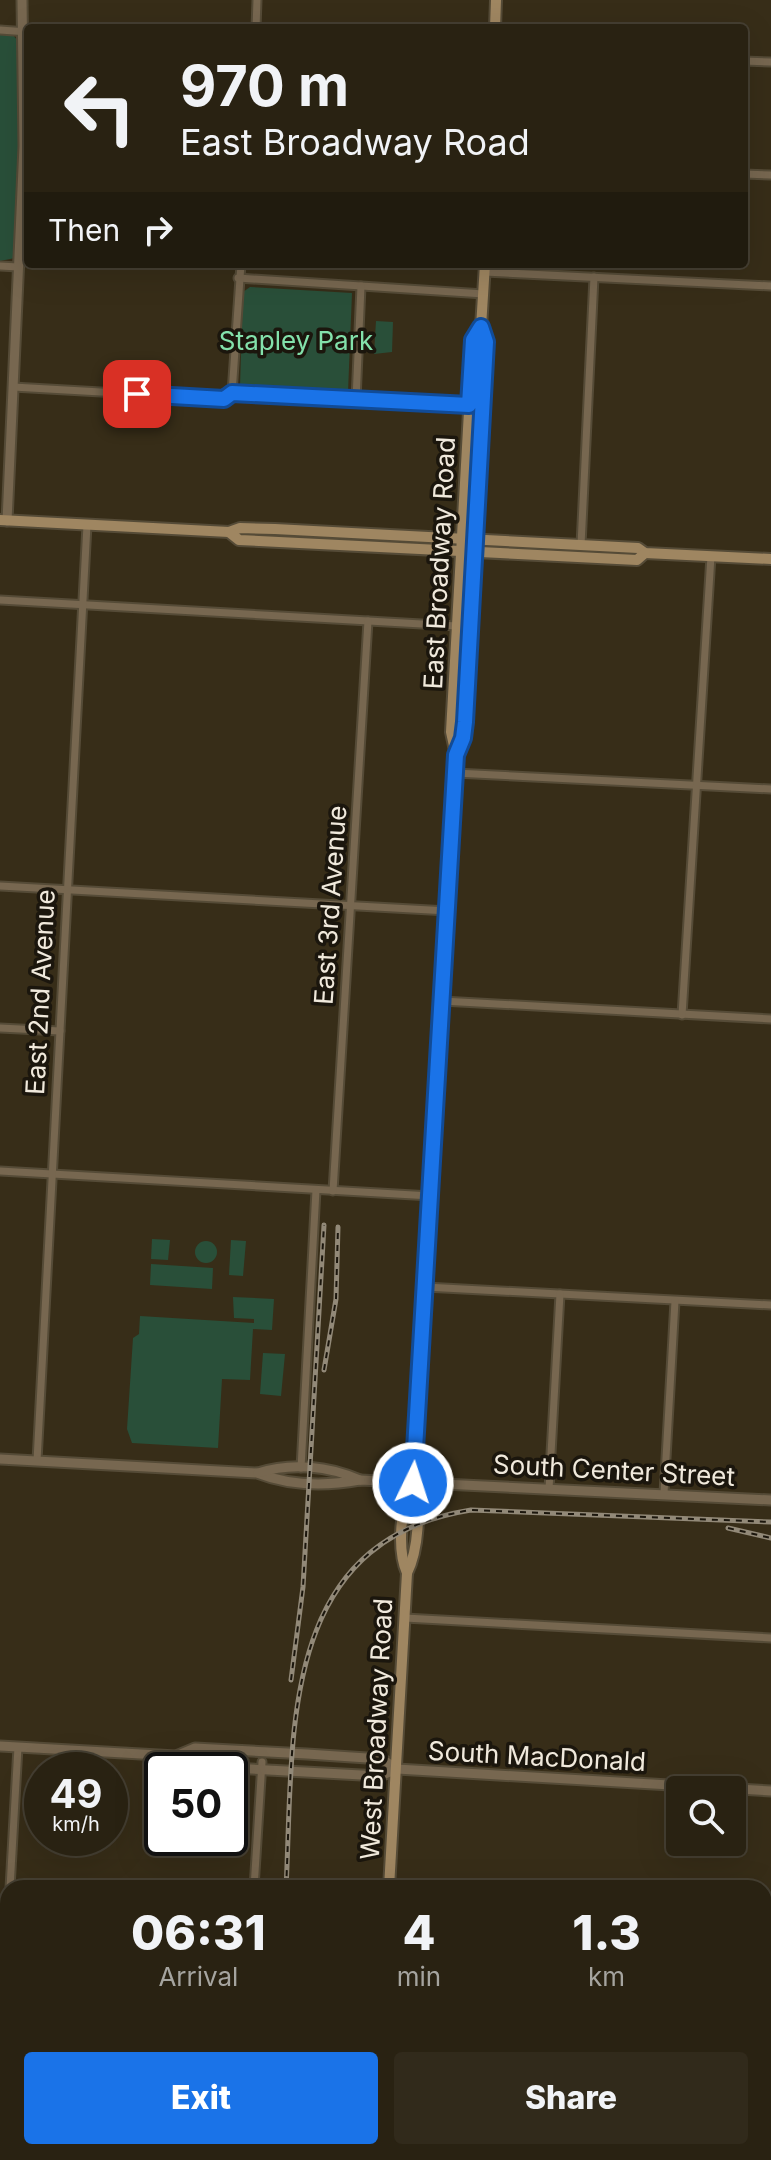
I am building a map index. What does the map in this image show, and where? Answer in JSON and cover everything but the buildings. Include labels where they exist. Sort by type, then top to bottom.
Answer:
[{"type":"main road","points":[[495,24],[496,0]]},
{"type":"main road","name":"East Broadway Road","points":[[456,755],[463,738],[468,552],[486,342],[481,327],[485,268]]},
{"type":"main road","name":"East Broadway Road","points":[[469,539],[469,405],[473,340],[481,327]]},
{"type":"main road","points":[[3,520],[229,532],[240,528],[469,539],[771,559]]},
{"type":"main road","points":[[229,532],[239,540],[468,552],[637,560],[645,553]]},
{"type":"main road","name":"East Broadway Road","points":[[413,1483],[448,911],[456,755],[451,732],[457,626],[468,552]]},
{"type":"main road","name":"West Broadway Road","points":[[390,1880],[407,1573],[402,1560],[405,1496],[413,1483]]},
{"type":"street","points":[[0,30],[24,32],[22,0]]},
{"type":"street","points":[[256,24],[257,0]]},
{"type":"street","points":[[748,61],[771,62]]},
{"type":"street","points":[[3,520],[24,170]]},
{"type":"street","points":[[748,174],[771,175]]},
{"type":"street","points":[[0,266],[18,267]]},
{"type":"street","points":[[232,393],[240,268]]},
{"type":"street","points":[[485,268],[771,286]]},
{"type":"street","points":[[581,545],[594,277]]},
{"type":"street","points":[[238,278],[484,294]]},
{"type":"street","points":[[356,400],[361,286]]},
{"type":"street","points":[[13,387],[224,399],[232,393],[469,405]]},
{"type":"street","name":"East 2nd Avenue","points":[[37,1461],[87,525]]},
{"type":"street","points":[[682,1015],[711,556]]},
{"type":"street","points":[[0,600],[457,626]]},
{"type":"street","name":"East 3rd Avenue","points":[[333,1191],[368,621]]},
{"type":"street","points":[[455,773],[771,789]]},
{"type":"street","points":[[0,886],[448,911]]},
{"type":"street","points":[[442,1001],[771,1019]]},
{"type":"street","points":[[0,1028],[60,1031]]},
{"type":"street","points":[[0,1171],[431,1196]]},
{"type":"street","points":[[301,1468],[316,1190]]},
{"type":"street","points":[[425,1287],[771,1305]]},
{"type":"street","points":[[549,1489],[560,1294]]},
{"type":"street","points":[[664,1493],[675,1301]]},
{"type":"street","name":"South Center Street","points":[[0,1459],[257,1473],[277,1481],[335,1485],[360,1480],[771,1500]]},
{"type":"street","name":"South Center Street","points":[[257,1473],[277,1467],[338,1470],[360,1480]]},
{"type":"street","points":[[405,1618],[771,1638]]},
{"type":"street","name":"South MacDonald","points":[[0,1746],[144,1754]]},
{"type":"street","points":[[10,1880],[18,1747]]},
{"type":"street","name":"South MacDonald","points":[[186,1752],[195,1748],[382,1759],[397,1769]]},
{"type":"street","name":"South MacDonald","points":[[248,1766],[380,1776],[397,1769],[771,1791]]},
{"type":"street","points":[[255,1880],[262,1766]]},
{"type":"green space","points":[[0,33],[12,34],[18,41],[20,112],[15,258],[0,261]]},
{"type":"green space","name":"Stapley Park","points":[[250,287],[352,293],[348,392],[240,386],[243,292]]},
{"type":"green space","points":[[376,321],[393,322],[392,352],[374,354]]},
{"type":"green space","points":[[152,1239],[170,1240],[168,1260],[151,1259]]},
{"type":"green space","points":[[231,1240],[246,1241],[243,1276],[229,1275]]},
{"type":"green space","points":[[206,1241],[217,1252],[206,1263],[195,1252]]},
{"type":"green space","points":[[151,1264],[213,1268],[212,1289],[150,1285]]},
{"type":"green space","points":[[233,1297],[274,1299],[272,1330],[253,1329],[250,1380],[222,1379],[218,1448],[132,1443],[127,1429],[133,1338],[139,1334],[140,1316],[254,1323],[254,1319],[234,1318]]},
{"type":"green space","points":[[263,1353],[285,1354],[281,1396],[260,1394]]},
{"type":"railway","points":[[291,1680],[303,1587],[324,1225]]},
{"type":"railway","points":[[324,1370],[336,1299],[338,1227]]},
{"type":"railway","points":[[286,1880],[291,1770],[297,1710],[308,1654],[329,1603],[361,1561],[407,1529],[471,1510],[771,1522]]},
{"type":"railway","points":[[728,1528],[771,1538]]},
{"type":"route","points":[[137,394],[224,399],[232,393],[469,405],[473,340],[481,327],[486,342],[465,722],[456,755],[413,1483]]}]
